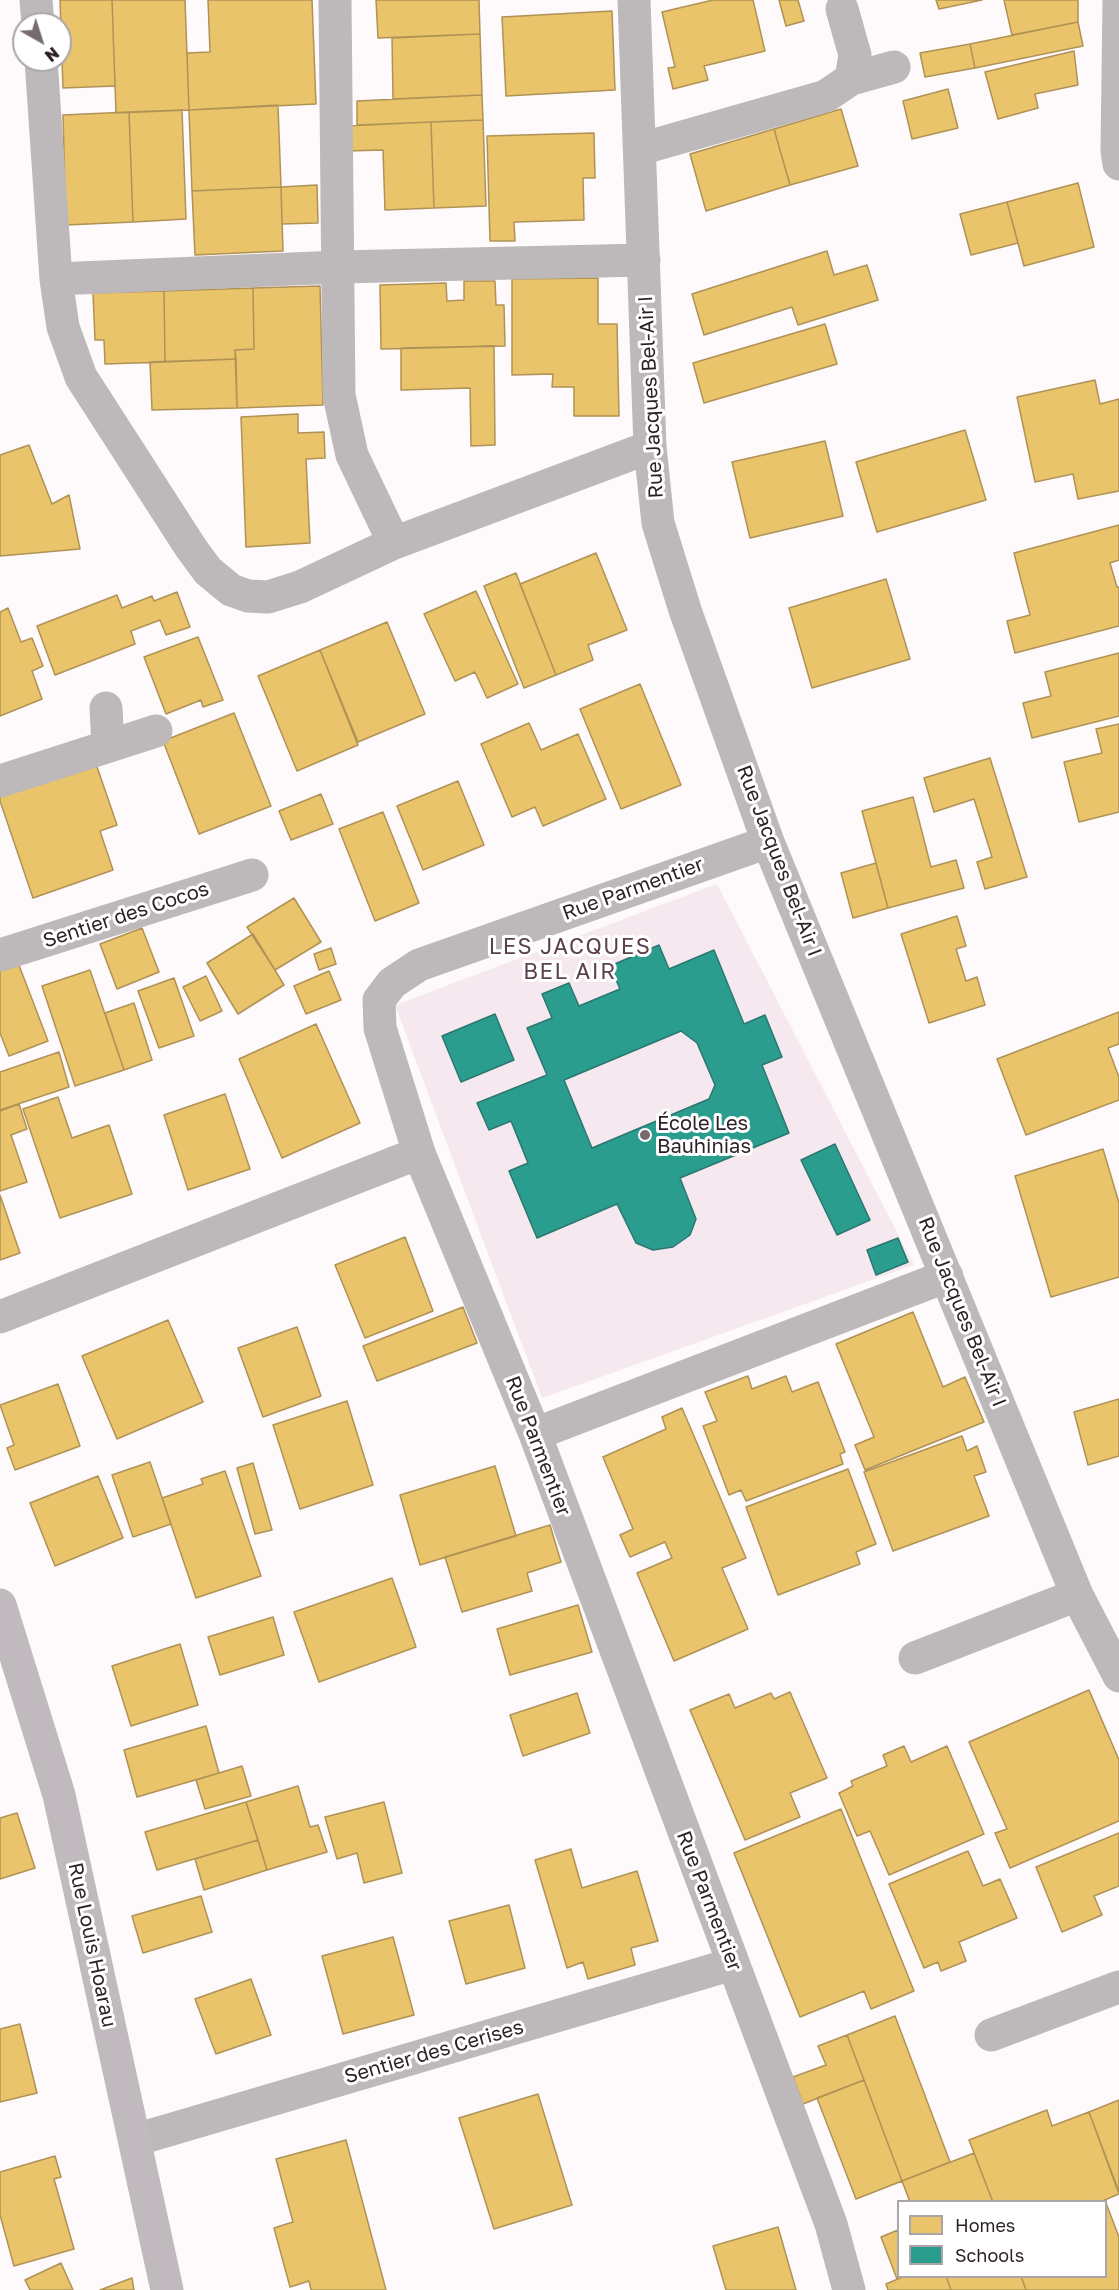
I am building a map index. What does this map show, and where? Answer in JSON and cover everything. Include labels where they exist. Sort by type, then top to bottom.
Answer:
[{"type":"main road","name":"Rue Louis Hoarau","points":[[0,1605],[59,1795],[166,2290]]},
{"type":"street","points":[[335,0],[339,395],[352,455],[394,543]]},
{"type":"street","name":"Rue Jacques Bel-Air I","points":[[634,0],[650,447],[658,523],[686,610],[768,842],[1077,1595],[1119,1676]]},
{"type":"street","points":[[1119,0],[1117,152],[1119,164]]},
{"type":"street","points":[[842,9],[855,55],[851,79]]},
{"type":"street","points":[[640,149],[826,96],[851,79],[894,67]]},
{"type":"street","points":[[41,72],[56,279],[63,327],[81,377],[190,548],[219,581],[231,590],[248,596],[268,597],[300,587],[394,543],[650,447]]},
{"type":"street","points":[[56,279],[339,267],[644,260]]},
{"type":"street","points":[[106,708],[108,746]]},
{"type":"street","points":[[0,781],[156,731]]},
{"type":"street","name":"Rue Parmentier","points":[[768,842],[419,965],[392,983],[379,1000],[380,1028],[419,1153],[535,1434],[831,2224],[849,2290]]},
{"type":"street","name":"Sentier des Cocos","points":[[0,955],[252,875]]},
{"type":"street","points":[[0,1317],[419,1153]]},
{"type":"street","points":[[535,1434],[947,1275]]},
{"type":"street","points":[[915,1658],[1077,1595]]},
{"type":"street","name":"Sentier des Cerises","points":[[135,2140],[733,1964]]},
{"type":"street","points":[[991,2035],[1119,1987]]},
{"type":"shaded area","name":"École Les Bauhinias","points":[[717,884],[914,1265],[542,1398],[395,1005]]},
{"type":"building: Homes","points":[[60,0],[112,0],[115,86],[63,88],[62,72],[72,72],[72,12],[60,12]]},
{"type":"building: Homes","points":[[112,0],[185,0],[189,110],[116,113]]},
{"type":"building: Homes","points":[[208,0],[312,0],[316,104],[189,110],[187,53],[210,52]]},
{"type":"building: Homes","points":[[376,0],[479,0],[480,34],[378,38]]},
{"type":"building: Homes","points":[[713,0],[753,0],[765,51],[704,66],[708,80],[673,89],[668,68],[675,67],[662,12]]},
{"type":"building: Homes","points":[[779,0],[798,0],[804,21],[786,26]]},
{"type":"building: Homes","points":[[936,0],[982,0],[939,9]]},
{"type":"building: Homes","points":[[1004,0],[1078,0],[1078,22],[1012,35]]},
{"type":"building: Homes","points":[[612,11],[615,90],[506,96],[502,17]]},
{"type":"building: Homes","points":[[1078,22],[1083,46],[975,68],[970,44]]},
{"type":"building: Homes","points":[[480,34],[482,95],[393,99],[392,38]]},
{"type":"building: Homes","points":[[970,44],[975,68],[925,77],[920,53]]},
{"type":"building: Homes","points":[[1074,51],[1078,85],[1035,94],[1038,108],[998,119],[985,72]]},
{"type":"building: Homes","points":[[948,89],[958,128],[912,139],[903,101]]},
{"type":"building: Homes","points":[[482,95],[483,120],[357,125],[357,101]]},
{"type":"building: Homes","points":[[278,105],[281,187],[192,191],[189,110]]},
{"type":"building: Homes","points":[[841,109],[858,166],[790,185],[774,129]]},
{"type":"building: Homes","points":[[182,110],[186,219],[133,222],[129,112]]},
{"type":"building: Homes","points":[[129,112],[133,222],[66,225],[63,115]]},
{"type":"building: Homes","points":[[483,120],[486,206],[434,208],[431,122]]},
{"type":"building: Homes","points":[[431,122],[434,208],[385,210],[383,150],[347,151],[345,126]]},
{"type":"building: Homes","points":[[774,129],[790,185],[706,211],[690,154]]},
{"type":"building: Homes","points":[[594,133],[595,178],[583,178],[584,220],[514,222],[515,241],[490,241],[487,136]]},
{"type":"building: Homes","points":[[1078,183],[1094,247],[1024,266],[1007,202]]},
{"type":"building: Homes","points":[[317,185],[318,223],[282,224],[281,187]]},
{"type":"building: Homes","points":[[281,187],[283,251],[195,255],[192,191]]},
{"type":"building: Homes","points":[[1007,202],[1018,243],[971,255],[960,214]]},
{"type":"building: Homes","points":[[827,251],[834,275],[867,265],[878,300],[798,325],[792,307],[704,335],[692,294]]},
{"type":"building: Homes","points":[[598,278],[598,324],[617,324],[619,416],[574,416],[574,387],[552,387],[553,374],[512,375],[512,279]]},
{"type":"building: Homes","points":[[464,281],[495,281],[496,305],[504,305],[505,346],[381,349],[380,285],[446,283],[447,301],[464,300]]},
{"type":"building: Homes","points":[[320,286],[323,405],[237,408],[235,350],[254,349],[253,288]]},
{"type":"building: Homes","points":[[253,288],[254,349],[235,350],[236,359],[165,362],[164,291]]},
{"type":"building: Homes","points":[[164,291],[165,362],[105,364],[104,340],[95,340],[93,293]]},
{"type":"building: Homes","points":[[825,324],[837,364],[704,403],[693,363]]},
{"type":"building: Homes","points":[[494,346],[495,445],[471,446],[470,388],[401,390],[401,348]]},
{"type":"building: Homes","points":[[236,359],[237,408],[152,410],[150,362]]},
{"type":"building: Homes","points":[[1095,380],[1100,404],[1119,399],[1119,491],[1078,499],[1073,474],[1035,482],[1017,397]]},
{"type":"building: Homes","points":[[298,414],[298,433],[324,432],[325,458],[306,459],[310,543],[246,547],[241,417]]},
{"type":"building: Homes","points":[[965,430],[986,500],[877,532],[856,462]]},
{"type":"building: Homes","points":[[825,441],[843,516],[750,538],[732,462]]},
{"type":"building: Homes","points":[[29,445],[52,504],[69,495],[80,549],[0,556],[0,455]]},
{"type":"building: Homes","points":[[1119,525],[1119,560],[1110,563],[1117,587],[1119,587],[1119,626],[1015,653],[1007,621],[1030,615],[1014,553]]},
{"type":"building: Homes","points":[[596,553],[627,630],[588,645],[593,660],[556,675],[520,584]]},
{"type":"building: Homes","points":[[516,573],[556,675],[524,688],[484,586]]},
{"type":"building: Homes","points":[[886,579],[910,659],[812,688],[789,608]]},
{"type":"building: Homes","points":[[476,591],[518,684],[487,698],[475,672],[455,681],[424,614]]},
{"type":"building: Homes","points":[[177,592],[190,627],[166,635],[160,620],[131,631],[135,644],[55,675],[37,626],[117,595],[122,608],[152,596],[154,601]]},
{"type":"building: Homes","points":[[8,608],[21,642],[32,638],[43,666],[32,671],[42,699],[0,716],[0,612]]},
{"type":"building: Homes","points":[[387,622],[425,714],[358,742],[320,650]]},
{"type":"building: Homes","points":[[198,637],[223,700],[203,707],[201,700],[166,714],[144,657]]},
{"type":"building: Homes","points":[[320,650],[358,745],[297,771],[258,676]]},
{"type":"building: Homes","points":[[1119,653],[1119,716],[1032,738],[1023,703],[1051,696],[1045,672]]},
{"type":"building: Homes","points":[[640,684],[681,785],[621,809],[580,709]]},
{"type":"building: Homes","points":[[234,713],[271,806],[199,834],[163,741]]},
{"type":"building: Homes","points":[[529,723],[541,750],[578,734],[606,799],[543,826],[535,807],[512,817],[481,744]]},
{"type":"building: Homes","points":[[1119,724],[1119,812],[1079,822],[1064,762],[1102,753],[1096,729]]},
{"type":"building: Homes","points":[[990,758],[1027,877],[985,889],[977,862],[992,857],[974,799],[934,812],[924,778]]},
{"type":"building: Homes","points":[[95,761],[117,825],[100,831],[113,870],[33,898],[0,801],[0,794]]},
{"type":"building: Homes","points":[[458,781],[484,845],[423,870],[397,806]]},
{"type":"building: Homes","points":[[321,794],[333,824],[291,840],[279,811]]},
{"type":"building: Homes","points":[[913,797],[931,867],[956,860],[964,888],[888,908],[862,811]]},
{"type":"building: Homes","points":[[383,812],[419,903],[375,921],[339,829]]},
{"type":"building: Homes","points":[[876,863],[888,908],[853,918],[841,873]]},
{"type":"building: Homes","points":[[294,898],[321,942],[275,970],[247,927]]},
{"type":"building: Homes","points":[[957,916],[966,946],[956,949],[966,981],[977,977],[985,1005],[929,1023],[901,934]]},
{"type":"building: Homes","points":[[142,928],[159,972],[117,989],[100,944]]},
{"type":"building: Homes","points":[[253,934],[284,985],[238,1014],[207,963]]},
{"type":"building: Homes","points":[[331,948],[336,964],[319,970],[314,954]]},
{"type":"building: Homes","points":[[17,960],[48,1041],[9,1056],[0,1033],[0,967]]},
{"type":"building: Homes","points":[[90,970],[124,1070],[75,1086],[42,986]]},
{"type":"building: Homes","points":[[329,971],[341,1000],[306,1014],[294,986]]},
{"type":"building: Homes","points":[[206,976],[222,1011],[200,1021],[183,987]]},
{"type":"building: Homes","points":[[174,978],[194,1036],[159,1048],[138,991]]},
{"type":"building: Homes","points":[[134,1003],[152,1060],[124,1070],[105,1013]]},
{"type":"building: Homes","points":[[1119,1012],[1119,1044],[1108,1048],[1119,1077],[1119,1100],[1026,1135],[997,1059]]},
{"type":"building: Homes","points":[[316,1024],[360,1123],[282,1158],[239,1059]]},
{"type":"building: Homes","points":[[59,1052],[69,1087],[0,1110],[0,1072]]},
{"type":"building: Homes","points":[[225,1094],[250,1169],[188,1190],[164,1115]]},
{"type":"building: Homes","points":[[58,1097],[72,1138],[109,1125],[132,1194],[60,1218],[23,1109]]},
{"type":"building: Homes","points":[[19,1104],[27,1129],[11,1135],[27,1182],[0,1191],[0,1111]]},
{"type":"building: Homes","points":[[1103,1149],[1119,1203],[1119,1277],[1051,1297],[1015,1176]]},
{"type":"building: Homes","points":[[0,1195],[20,1253],[0,1260]]},
{"type":"building: Homes","points":[[405,1237],[433,1311],[365,1338],[335,1265]]},
{"type":"building: Homes","points":[[463,1307],[477,1343],[377,1381],[363,1346]]},
{"type":"building: Homes","points":[[913,1312],[943,1387],[965,1377],[984,1422],[865,1470],[855,1445],[874,1437],[836,1344]]},
{"type":"building: Homes","points":[[168,1320],[203,1402],[117,1439],[82,1356]]},
{"type":"building: Homes","points":[[297,1327],[321,1396],[263,1417],[238,1348]]},
{"type":"building: Homes","points":[[748,1376],[752,1389],[786,1376],[792,1392],[818,1382],[845,1452],[840,1454],[843,1464],[746,1501],[741,1490],[729,1495],[703,1426],[717,1421],[705,1392]]},
{"type":"building: Homes","points":[[58,1384],[80,1446],[15,1470],[7,1448],[14,1445],[0,1405]]},
{"type":"building: Homes","points":[[1119,1399],[1119,1456],[1088,1465],[1074,1412]]},
{"type":"building: Homes","points":[[347,1401],[373,1485],[300,1509],[273,1425]]},
{"type":"building: Homes","points":[[682,1408],[746,1558],[722,1568],[748,1629],[674,1661],[637,1573],[672,1558],[665,1542],[630,1557],[620,1535],[633,1529],[603,1457],[666,1429],[662,1417]]},
{"type":"building: Homes","points":[[962,1436],[967,1451],[977,1446],[986,1472],[974,1476],[989,1516],[893,1551],[864,1472]]},
{"type":"building: Homes","points":[[150,1462],[171,1524],[133,1537],[112,1475]]},
{"type":"building: Homes","points":[[253,1463],[272,1530],[255,1534],[237,1468]]},
{"type":"building: Homes","points":[[495,1466],[516,1536],[420,1565],[400,1495]]},
{"type":"building: Homes","points":[[848,1469],[876,1544],[856,1552],[860,1564],[778,1595],[746,1507]]},
{"type":"building: Homes","points":[[225,1471],[261,1576],[196,1598],[162,1498],[203,1484],[201,1479]]},
{"type":"building: Homes","points":[[98,1476],[123,1538],[55,1566],[30,1503]]},
{"type":"building: Homes","points":[[550,1525],[561,1562],[527,1573],[532,1591],[462,1612],[445,1557]]},
{"type":"building: Homes","points":[[392,1578],[416,1647],[319,1682],[294,1612]]},
{"type":"building: Homes","points":[[578,1605],[592,1652],[510,1675],[497,1629]]},
{"type":"building: Homes","points":[[273,1617],[284,1655],[220,1675],[208,1637]]},
{"type":"building: Homes","points":[[180,1644],[198,1705],[131,1726],[112,1666]]},
{"type":"building: Homes","points":[[1089,1690],[1119,1760],[1119,1821],[1010,1868],[995,1833],[1007,1829],[969,1742]]},
{"type":"building: Homes","points":[[790,1692],[827,1778],[790,1793],[800,1817],[745,1840],[690,1710],[729,1694],[735,1708],[771,1693],[774,1699]]},
{"type":"building: Homes","points":[[577,1693],[590,1733],[523,1756],[510,1715]]},
{"type":"building: Homes","points":[[206,1726],[219,1773],[137,1797],[124,1750]]},
{"type":"building: Homes","points":[[904,1746],[911,1762],[947,1746],[984,1834],[889,1875],[870,1831],[857,1836],[839,1793],[853,1786],[851,1781],[887,1766],[883,1755]]},
{"type":"building: Homes","points":[[242,1766],[251,1796],[205,1809],[196,1780]]},
{"type":"building: Homes","points":[[298,1786],[310,1827],[318,1825],[327,1852],[267,1870],[246,1802]]},
{"type":"building: Homes","points":[[246,1802],[258,1840],[157,1870],[145,1832]]},
{"type":"building: Homes","points":[[384,1802],[402,1873],[364,1883],[357,1853],[337,1859],[325,1817]]},
{"type":"building: Homes","points":[[841,1809],[914,1991],[871,2009],[864,1991],[800,2017],[734,1853]]},
{"type":"building: Homes","points":[[17,1813],[35,1868],[0,1879],[0,1818]]},
{"type":"building: Homes","points":[[1119,1833],[1119,1886],[1094,1896],[1102,1915],[1062,1932],[1036,1867]]},
{"type":"building: Homes","points":[[258,1840],[267,1870],[204,1890],[195,1859]]},
{"type":"building: Homes","points":[[571,1849],[582,1888],[637,1871],[658,1941],[631,1948],[635,1965],[588,1979],[583,1962],[567,1968],[535,1860]]},
{"type":"building: Homes","points":[[968,1851],[983,1886],[1000,1879],[1017,1918],[959,1942],[966,1961],[941,1971],[938,1962],[924,1968],[889,1884]]},
{"type":"building: Homes","points":[[201,1896],[212,1932],[143,1953],[132,1916]]},
{"type":"building: Homes","points":[[509,1905],[525,1968],[466,1984],[449,1921]]},
{"type":"building: Homes","points":[[393,1937],[414,2015],[343,2034],[322,1956]]},
{"type":"building: Homes","points":[[251,1979],[271,2035],[216,2054],[195,1999]]},
{"type":"building: Homes","points":[[895,2016],[950,2162],[902,2181],[847,2035]]},
{"type":"building: Homes","points":[[20,2024],[37,2093],[0,2102],[0,2029]]},
{"type":"building: Homes","points":[[847,2035],[864,2080],[803,2104],[793,2077],[826,2065],[818,2046]]},
{"type":"building: Homes","points":[[864,2080],[902,2181],[856,2199],[817,2098]]},
{"type":"building: Homes","points":[[538,2094],[572,2205],[494,2229],[459,2118]]},
{"type":"building: Homes","points":[[1119,2100],[1119,2192],[1089,2112]]},
{"type":"building: Homes","points":[[1047,2110],[1052,2126],[1089,2112],[1119,2194],[1105,2200],[992,2200],[969,2140]]},
{"type":"building: Homes","points":[[346,2140],[386,2290],[311,2290],[309,2281],[290,2287],[274,2228],[293,2222],[276,2159]]},
{"type":"building: Homes","points":[[974,2153],[992,2200],[909,2200],[902,2181]]},
{"type":"building: Homes","points":[[55,2156],[61,2177],[54,2179],[74,2249],[14,2266],[0,2215],[0,2172]]},
{"type":"building: Homes","points":[[1107,2206],[1119,2237],[1119,2290],[1026,2290],[1022,2278],[1107,2278]]},
{"type":"building: Homes","points":[[778,2227],[796,2290],[726,2290],[713,2246]]},
{"type":"building: Homes","points":[[897,2230],[897,2278],[900,2278],[897,2279],[881,2237]]},
{"type":"building: Homes","points":[[61,2263],[73,2290],[30,2290],[25,2280]]},
{"type":"building: Homes","points":[[132,2278],[134,2290],[100,2290]]},
{"type":"building: Homes","points":[[900,2278],[947,2278],[951,2290],[888,2290],[886,2284]]},
{"type":"building: Homes","points":[[947,2278],[1022,2278],[1026,2290],[951,2290]]},
{"type":"building: Schools","points":[[659,945],[669,969],[714,950],[744,1024],[765,1015],[782,1057],[762,1065],[789,1133],[680,1178],[696,1219],[690,1235],[673,1247],[653,1250],[636,1243],[617,1204],[537,1238],[509,1171],[528,1163],[511,1121],[489,1130],[477,1103],[547,1075],[527,1028],[552,1018],[542,994],[569,983],[579,1006],[620,989],[610,966]],"holes":[[[681,1031],[697,1043],[715,1085],[709,1099],[592,1148],[564,1080]]]},
{"type":"building: Schools","points":[[495,1014],[514,1060],[461,1082],[442,1036]]},
{"type":"building: Schools","points":[[835,1144],[870,1220],[837,1235],[801,1160]]},
{"type":"building: Schools","points":[[898,1238],[908,1262],[876,1275],[867,1250]]},
{"type":"place","name":"École Les Bauhinias","points":[[645,1135]]},
{"type":"district","name":"LES JACQUES BEL AIR","points":[[570,960]]}]
